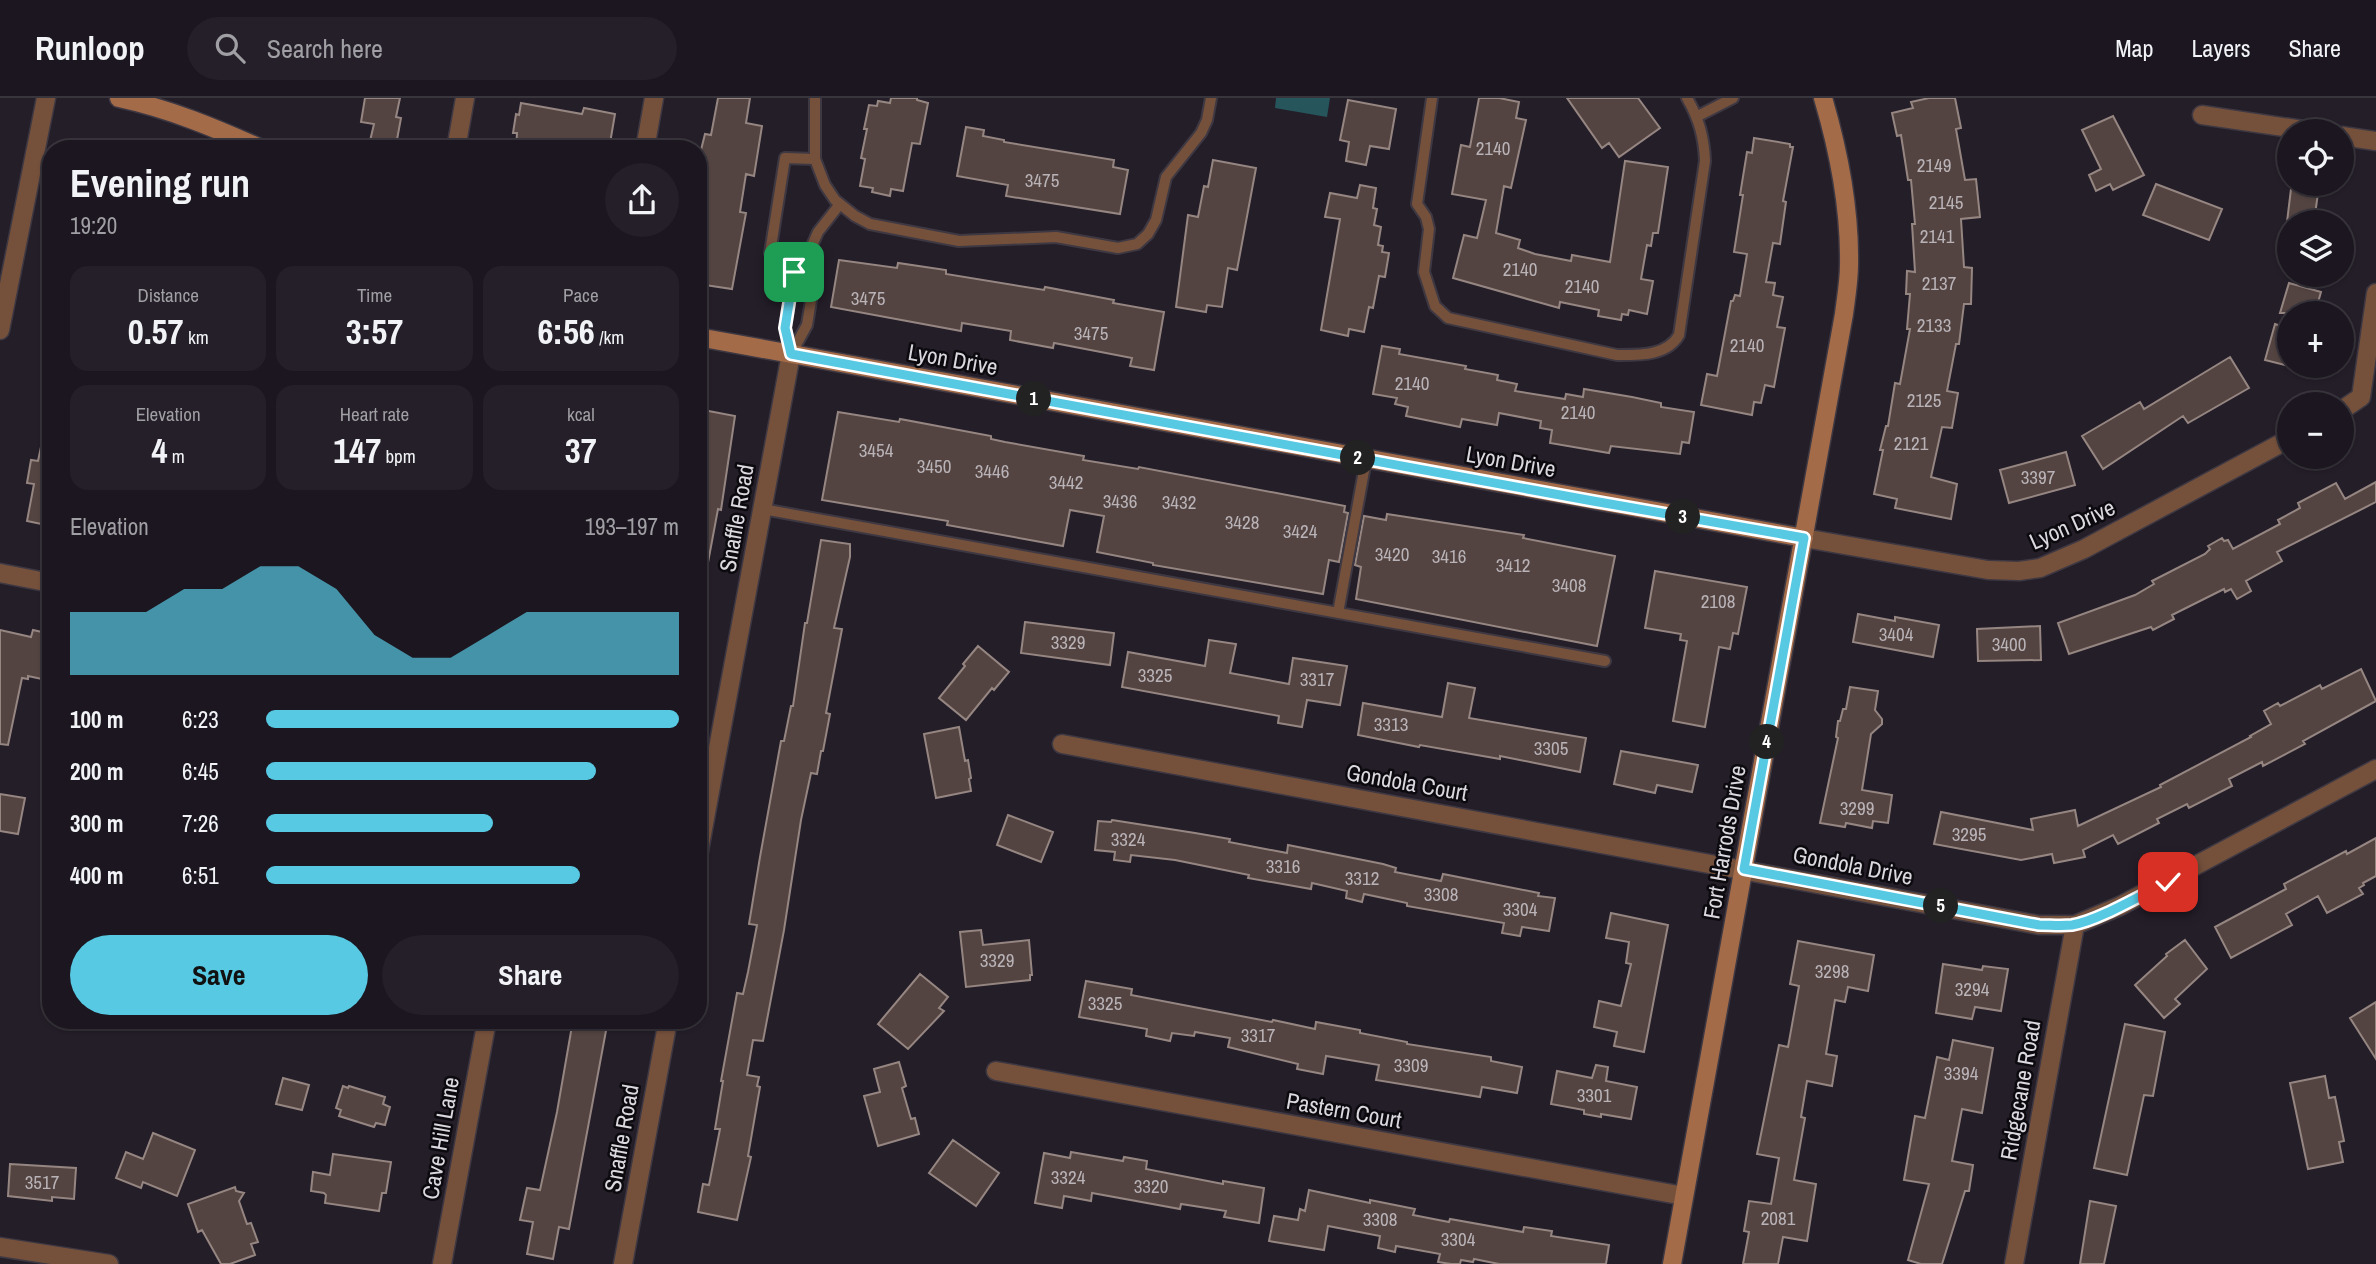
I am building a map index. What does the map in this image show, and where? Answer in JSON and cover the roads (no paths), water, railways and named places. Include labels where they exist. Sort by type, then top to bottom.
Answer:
[{"type":"street","points":[[0,330],[46,98]]},
{"type":"street","points":[[119,98],[172,111],[241,140]]},
{"type":"street","points":[[458,140],[465,98]]},
{"type":"street","points":[[647,140],[654,98]]},
{"type":"street","name":"Fort Harrods Drive","points":[[1672,1264],[1844,314],[1849,265],[1842,176],[1835,138],[1823,98]]},
{"type":"street","points":[[2202,115],[2277,126]]},
{"type":"street","points":[[2354,138],[2376,141]]},
{"type":"street","points":[[2354,402],[2361,397],[2376,293]]},
{"type":"street","name":"Lyon Drive","points":[[707,339],[1366,460],[1988,570],[2019,571],[2040,568],[2084,550],[2277,445]]},
{"type":"street","name":"Snaffle Road","points":[[707,807],[791,354]]},
{"type":"street","points":[[0,573],[42,581]]},
{"type":"street","name":"Gondola Court","points":[[1062,744],[1744,869]]},
{"type":"street","name":"Gondola Drive","points":[[1744,869],[2039,925],[2075,925],[2168,882],[2376,769]]},
{"type":"street","name":"Ridgecane Road","points":[[2014,1264],[2075,925]]},
{"type":"street","name":"Cave Hill Lane","points":[[442,1264],[485,1029]]},
{"type":"street","name":"Snaffle Road","points":[[623,1264],[666,1029]]},
{"type":"street","name":"Pastern Court","points":[[996,1071],[1684,1196]]},
{"type":"street","points":[[0,1248],[109,1264]]},
{"type":"lane","points":[[815,98],[814,159],[825,185],[835,200],[870,224],[959,241],[1056,237],[1118,248],[1137,244],[1148,234],[1156,220],[1166,177],[1201,133],[1207,120],[1211,98]]},
{"type":"lane","points":[[1432,98],[1417,204],[1426,217],[1429,229],[1424,272],[1435,306],[1448,318],[1617,355],[1645,355],[1660,350],[1674,344],[1679,334],[1705,162],[1698,116],[1687,98]]},
{"type":"lane","points":[[1698,116],[1733,98]]},
{"type":"lane","points":[[791,354],[807,325],[816,270],[807,257],[769,253],[785,158],[814,159]]},
{"type":"lane","points":[[791,354],[785,328],[794,272],[807,257],[818,232],[840,204]]},
{"type":"lane","points":[[1338,612],[1366,460]]},
{"type":"lane","points":[[762,509],[1605,661]]},
{"type":"water","points":[[1276,98],[1330,98],[1327,117],[1275,108]]}]
